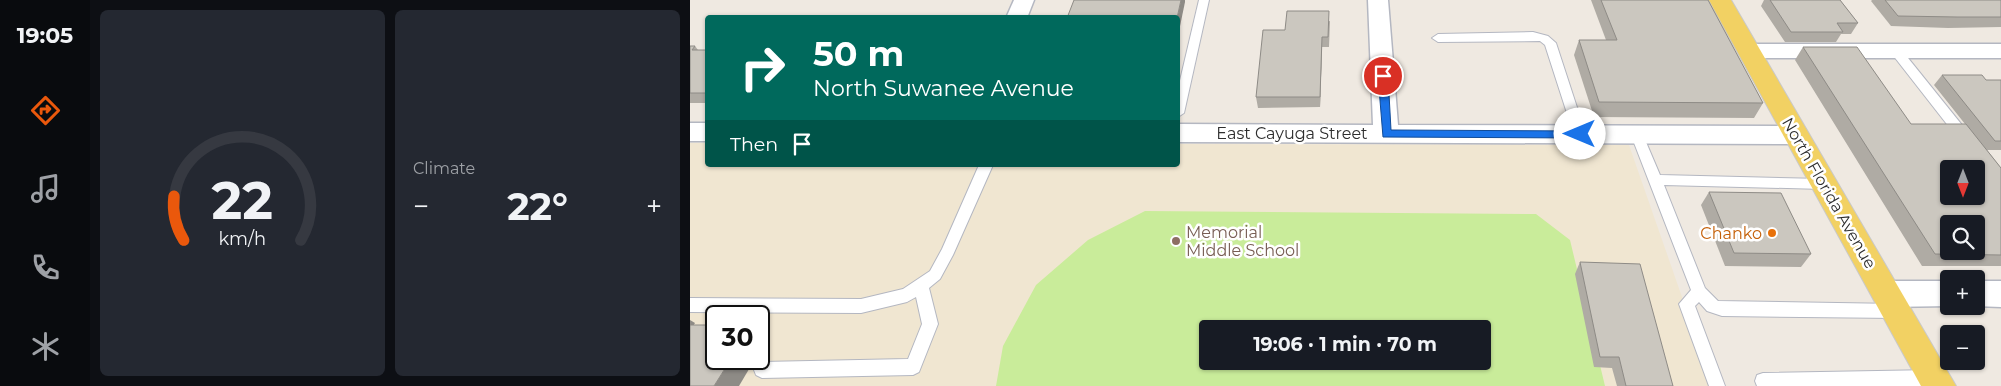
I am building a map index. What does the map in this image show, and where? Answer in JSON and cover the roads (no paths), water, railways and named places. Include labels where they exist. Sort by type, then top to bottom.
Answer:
[{"type":"main road","name":"North Florida Avenue","points":[[1720,0],[1937,382]]},
{"type":"street","points":[[1017,15],[1024,0]]},
{"type":"street","points":[[1378,0],[1386,134]]},
{"type":"street","points":[[1748,51],[2001,51]]},
{"type":"street","points":[[690,132],[705,132]]},
{"type":"street","name":"East Cayuga Street","points":[[1180,133],[1796,135]]},
{"type":"street","points":[[1985,294],[2001,294]]},
{"type":"street","points":[[1892,302],[1940,295]]},
{"type":"lane","points":[[1180,105],[1204,0]]},
{"type":"lane","points":[[1438,38],[1533,36],[1544,38],[1550,43],[1580,134]]},
{"type":"lane","points":[[1896,51],[1970,144]]},
{"type":"lane","points":[[1637,134],[1699,292],[1713,306],[1722,309],[1892,302]]},
{"type":"lane","points":[[690,305],[861,306],[908,295],[935,275],[948,251],[985,167]]},
{"type":"lane","points":[[1655,180],[1823,184]]},
{"type":"lane","points":[[770,370],[913,367],[930,324],[921,285]]},
{"type":"lane","points":[[1699,292],[1687,304],[1717,386]]},
{"type":"lane","points":[[1766,386],[1763,380],[1937,382]]},
{"type":"place","name":"Chanko","points":[[1772,233]]},
{"type":"place","name":"Memorial Middle School","points":[[1176,241]]}]
